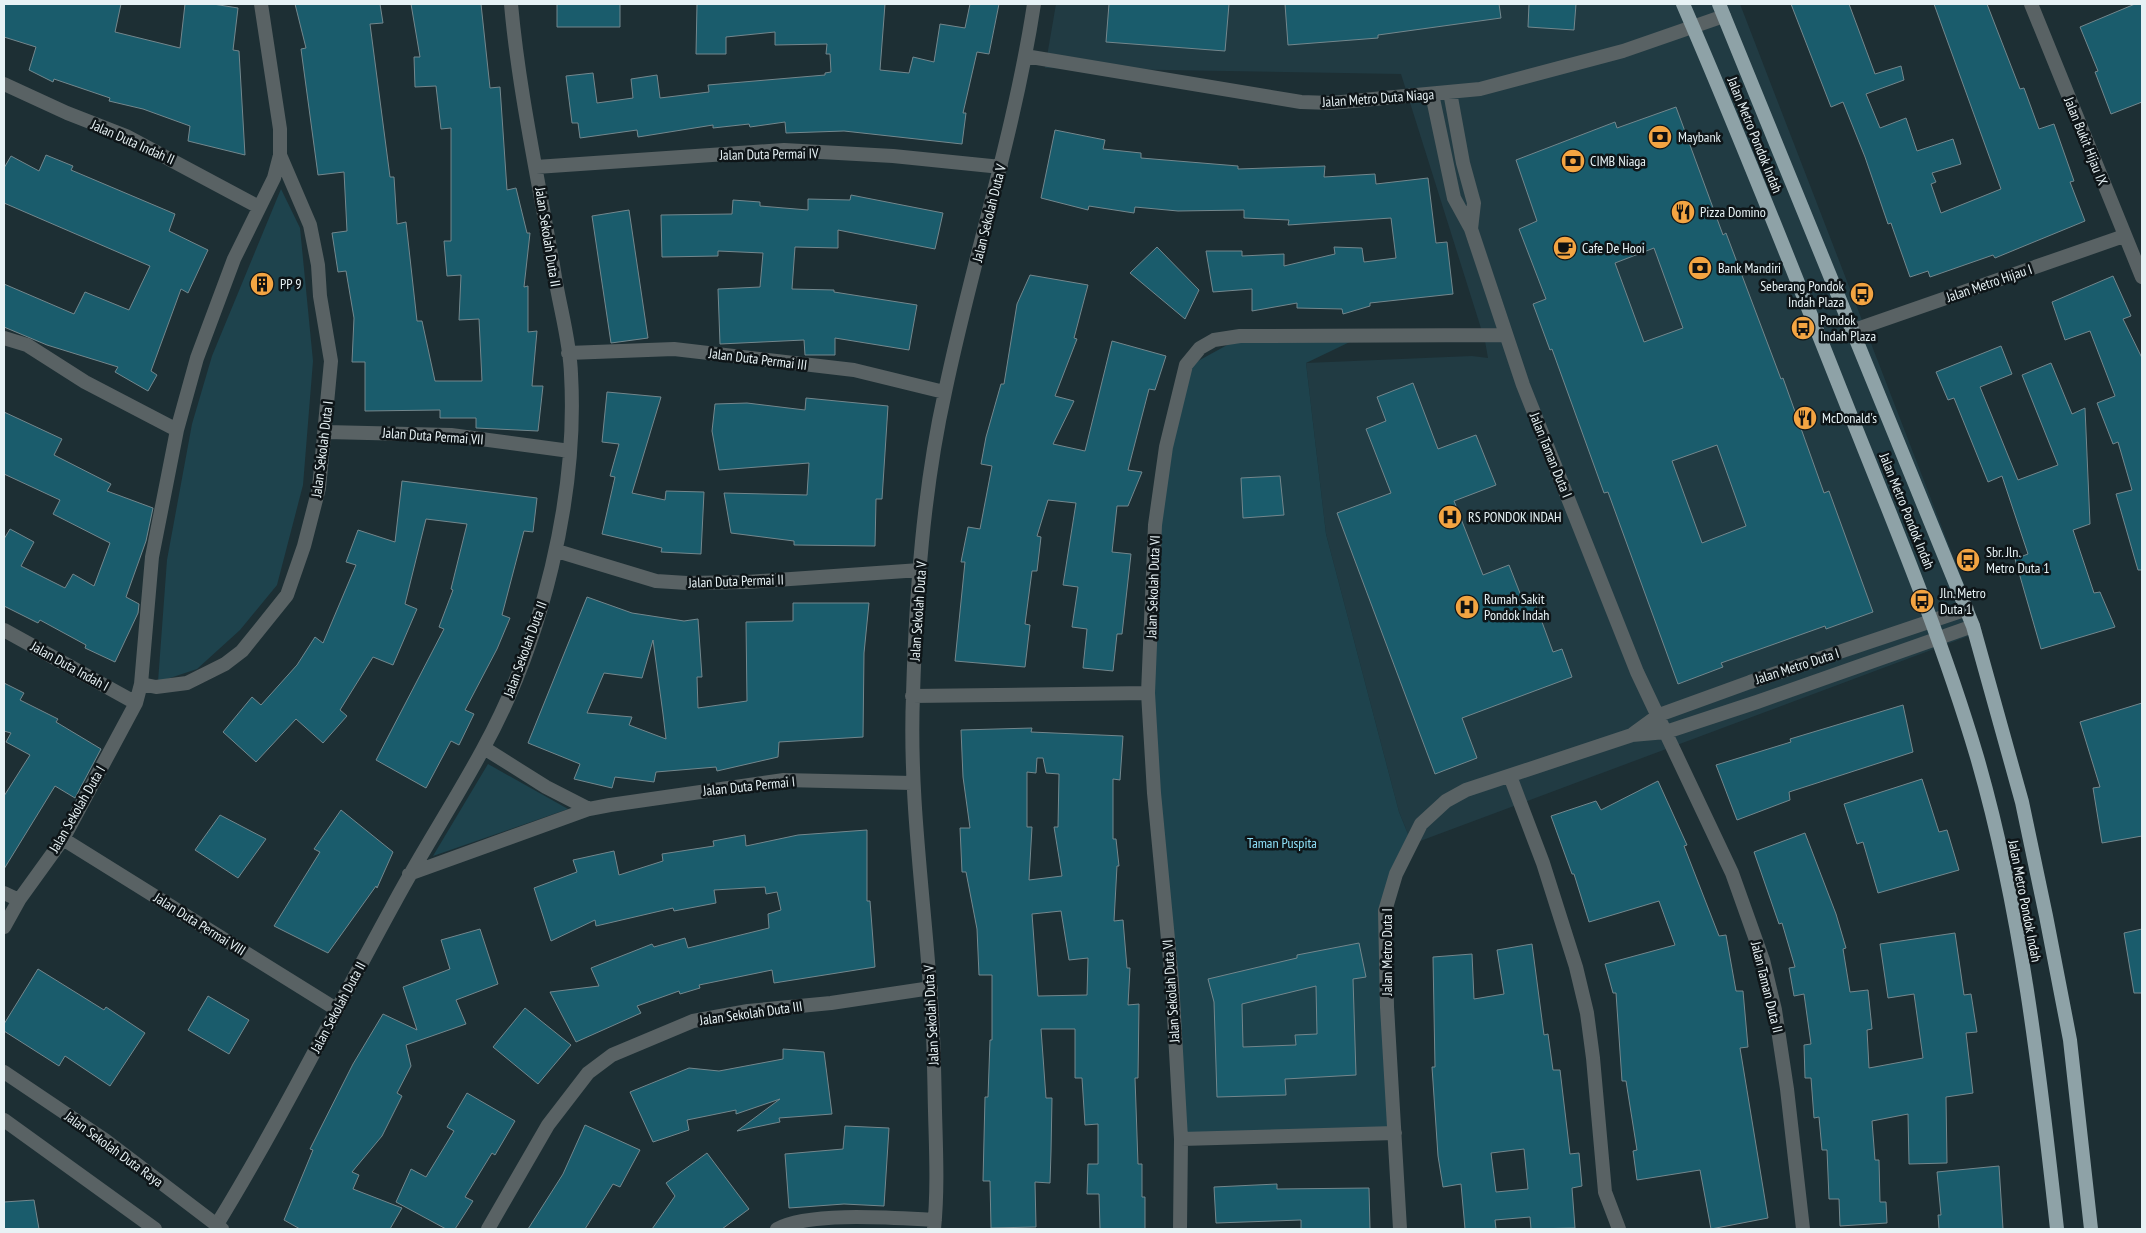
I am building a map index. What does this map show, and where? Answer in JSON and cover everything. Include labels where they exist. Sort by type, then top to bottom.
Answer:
[{"type":"highway","name":"Jalan Metro Pondok Indah","points":[[1683,4],[1802,292],[1933,621],[1978,760],[2002,862],[2037,1062],[2057,1229]]},
{"type":"highway","name":"Jalan Metro Pondok Indah","points":[[1721,10],[1854,330],[1973,626],[2022,802],[2046,916],[2070,1040],[2091,1229]]},
{"type":"street","name":"Jalan Sekolah Duta I","points":[[4,927],[19,900],[63,839],[136,703],[141,684],[152,557],[177,430],[196,358],[234,259],[274,178],[280,154],[280,129],[261,4]]},
{"type":"street","name":"Jalan Sekolah Duta II","points":[[219,1228],[409,874],[484,748],[508,699],[535,629],[556,550],[570,451],[572,373],[536,167],[511,4]]},
{"type":"street","name":"Jalan Sekolah Duta V","points":[[934,1225],[936,1170],[930,988],[912,783],[912,696],[920,570],[928,492],[944,392],[1001,166],[1025,56],[1034,4]]},
{"type":"street","name":"Jalan Bukit Hijau IX","points":[[2031,4],[2142,277]]},
{"type":"street","name":"Jalan Metro Duta Niaga","points":[[1025,56],[1301,102],[1331,103],[1450,92],[1510,82],[1623,51],[1693,28],[1721,10]]},
{"type":"street","name":"Jalan Duta Indah II","points":[[4,84],[67,114],[126,136],[259,207]]},
{"type":"street","name":"Jalan Taman Duta I","points":[[1450,92],[1463,163],[1474,203],[1471,229]]},
{"type":"street","name":"Jalan Taman Duta I","points":[[1432,94],[1454,198],[1471,229],[1504,335],[1637,672],[1666,732]]},
{"type":"street","name":"Jalan Duta Permai IV","points":[[536,167],[784,150],[893,156],[1001,166]]},
{"type":"street","name":"Jalan Sekolah Duta I","points":[[141,684],[156,688],[186,683],[225,664],[242,651],[259,633],[287,595],[304,546],[320,488],[326,432],[330,361],[320,296],[318,265],[310,225],[280,154]]},
{"type":"street","name":"Jalan Metro Hijau I","points":[[1854,330],[2124,236]]},
{"type":"street","name":"Jalan Sekolah Duta VI","points":[[1180,1229],[1181,1139],[1172,981],[1154,793],[1148,693],[1156,525],[1166,447],[1186,365],[1200,348],[1214,340],[1240,336],[1504,335]]},
{"type":"street","points":[[4,338],[27,345],[85,382],[177,430]]},
{"type":"street","name":"Jalan Duta Permai III","points":[[568,353],[674,349],[854,370],[944,392]]},
{"type":"street","name":"Jalan Duta Permai VII","points":[[326,432],[451,435],[570,451]]},
{"type":"street","name":"Jalan Duta Permai II","points":[[556,550],[656,581],[687,583],[748,582],[920,570]]},
{"type":"street","name":"Jalan Metro Duta I","points":[[1632,735],[1659,715],[1750,682],[1967,609]]},
{"type":"street","name":"Jalan Metro Duta I","points":[[1400,1229],[1387,1007],[1385,911],[1386,901],[1421,824],[1446,800],[1466,790],[1632,735],[1666,732],[1837,675],[1973,626]]},
{"type":"street","name":"Jalan Duta Indah I","points":[[4,630],[136,703]]},
{"type":"street","points":[[1830,655],[1837,675]]},
{"type":"street","points":[[1750,682],[1757,702]]},
{"type":"street","points":[[912,696],[1148,693]]},
{"type":"street","name":"Jalan Taman Duta II","points":[[1666,732],[1732,873],[1763,960],[1775,1010],[1787,1089],[1802,1229]]},
{"type":"street","points":[[484,748],[546,787],[588,809]]},
{"type":"street","points":[[1510,776],[1543,863],[1576,967],[1587,1013],[1593,1058],[1605,1192],[1620,1229]]},
{"type":"street","name":"Jalan Duta Permai I","points":[[409,874],[588,809],[784,780],[912,783]]},
{"type":"street","name":"Jalan Duta Permai VIII","points":[[63,839],[336,1009]]},
{"type":"street","points":[[4,893],[19,900]]},
{"type":"street","name":"Jalan Sekolah Duta III","points":[[488,1229],[548,1125],[588,1073],[612,1055],[693,1021],[748,1011],[831,1003],[930,988]]},
{"type":"street","name":"Jalan Sekolah Duta Raya","points":[[4,1072],[105,1140],[219,1228]]},
{"type":"street","points":[[4,1120],[155,1229]]},
{"type":"street","points":[[1181,1139],[1395,1133]]},
{"type":"street","points":[[777,1229],[816,1219],[871,1218],[934,1225]]},
{"type":"shaded area","points":[[1056,4],[1740,4],[1982,631],[1412,844],[1399,812],[1326,534],[1306,363],[1472,356],[1488,358],[1485,341],[1401,74],[1045,68]]},
{"type":"green space","points":[[281,189],[300,228],[313,361],[303,485],[277,585],[240,630],[197,669],[158,682],[167,560],[192,424],[212,356]]},
{"type":"green space","name":"Taman Puspita","points":[[1240,338],[1356,339],[1306,363],[1326,534],[1399,812],[1412,844],[1390,901],[1399,1137],[1178,1143],[1150,701],[1157,525],[1187,367]]},
{"type":"green space","points":[[488,764],[568,809],[433,856]]},
{"type":"building","points":[[4,4],[121,4],[115,32],[180,48],[185,4],[213,4],[238,8],[233,50],[239,51],[245,155],[188,141],[190,126],[143,109],[109,101],[110,98],[54,79],[53,82],[29,70],[36,47],[4,37]]},
{"type":"building","points":[[295,4],[380,4],[383,23],[370,24],[390,177],[394,177],[397,224],[406,222],[417,321],[422,321],[435,381],[482,381],[479,319],[459,320],[461,275],[447,276],[444,241],[451,241],[451,128],[441,129],[436,86],[415,87],[414,57],[420,57],[411,4],[481,4],[490,88],[500,87],[507,190],[516,188],[527,233],[530,233],[524,287],[528,286],[528,332],[537,331],[532,386],[543,386],[538,431],[476,428],[476,418],[440,418],[440,410],[365,411],[365,362],[352,362],[354,318],[346,271],[338,272],[332,233],[347,231],[344,172],[318,175],[301,49],[306,48]]},
{"type":"building","points":[[557,4],[620,4],[620,27],[557,27]]},
{"type":"building","points":[[697,4],[885,4],[880,70],[909,73],[913,57],[934,62],[940,24],[965,28],[970,4],[999,4],[989,54],[977,52],[963,113],[966,113],[962,144],[844,131],[786,133],[785,122],[750,127],[749,124],[713,128],[713,125],[638,137],[637,130],[580,138],[578,123],[572,123],[566,76],[593,73],[597,103],[633,98],[631,79],[657,75],[660,98],[709,92],[708,85],[825,75],[825,73],[831,72],[830,54],[826,54],[827,44],[775,45],[775,32],[726,37],[726,54],[696,54]]},
{"type":"building","points":[[1109,4],[1229,4],[1225,51],[1106,42]]},
{"type":"building","points":[[1285,4],[1499,4],[1501,18],[1378,35],[1378,38],[1288,45]]},
{"type":"building","points":[[1529,4],[1576,4],[1574,30],[1528,27]]},
{"type":"building","points":[[1791,4],[1849,4],[1875,74],[1901,66],[1904,80],[1866,94],[1880,128],[1906,118],[1917,151],[1953,139],[1961,164],[1932,173],[1936,182],[1931,184],[1941,213],[2001,189],[1934,4],[1987,4],[2020,89],[2024,88],[2039,129],[2054,124],[2074,181],[2070,182],[2085,221],[1995,258],[1993,255],[1930,277],[1928,271],[1910,277],[1891,223],[1888,224],[1865,157],[1843,102],[1831,107]]},
{"type":"building","points":[[2135,4],[2142,4],[2142,102],[2111,114],[2095,72],[2098,71],[2080,27]]},
{"type":"building","points":[[1676,107],[1723,235],[1726,233],[1781,379],[1783,378],[1824,493],[1829,491],[1873,612],[1826,629],[1825,626],[1721,663],[1723,667],[1678,684],[1608,492],[1604,493],[1552,349],[1550,350],[1533,304],[1546,299],[1519,229],[1537,221],[1516,160],[1615,122],[1617,128]],"holes":[[[1654,248],[1683,328],[1644,342],[1615,263]],[[1717,445],[1746,526],[1702,543],[1672,461]]]},
{"type":"building","points":[[1055,130],[1105,140],[1103,149],[1141,153],[1141,158],[1238,166],[1238,169],[1325,166],[1324,177],[1375,174],[1376,184],[1428,178],[1436,243],[1447,242],[1453,294],[1370,303],[1370,306],[1343,314],[1342,309],[1297,308],[1297,303],[1252,311],[1252,289],[1213,292],[1206,251],[1242,251],[1242,256],[1284,254],[1284,266],[1335,254],[1334,247],[1362,248],[1364,262],[1396,258],[1391,218],[1288,225],[1289,220],[1244,218],[1244,210],[1178,211],[1135,207],[1134,213],[1089,206],[1088,210],[1041,198]]},
{"type":"building","points":[[46,155],[73,166],[71,170],[175,214],[169,231],[208,250],[188,293],[181,289],[151,371],[157,375],[148,391],[115,372],[118,367],[47,345],[4,327],[4,284],[74,314],[85,292],[129,310],[150,266],[4,203],[4,168],[11,156],[39,171]]},
{"type":"building","points":[[851,195],[943,213],[935,249],[838,230],[838,248],[795,247],[792,289],[834,290],[834,292],[917,305],[909,350],[835,338],[835,355],[805,355],[804,340],[720,344],[718,289],[760,287],[763,253],[718,251],[718,256],[662,257],[661,215],[732,214],[733,200],[760,202],[760,206],[808,210],[808,199],[850,200]]},
{"type":"building","points":[[629,210],[648,338],[611,343],[592,216]]},
{"type":"building","points":[[1157,247],[1199,290],[1185,319],[1130,273]]},
{"type":"building","points":[[1030,275],[1088,285],[1074,338],[1077,339],[1055,396],[1074,401],[1053,444],[1085,451],[1112,341],[1166,356],[1155,390],[1149,389],[1128,470],[1142,472],[1128,506],[1117,506],[1112,552],[1131,554],[1122,634],[1117,634],[1113,671],[1083,668],[1087,629],[1072,627],[1078,587],[1063,585],[1076,503],[1048,500],[1037,536],[1041,537],[1037,571],[1032,571],[1025,624],[1030,625],[1025,667],[955,661],[965,562],[961,562],[968,527],[980,529],[992,466],[981,464],[986,437],[1001,384],[1004,384],[1017,304]]},
{"type":"building","points":[[2113,276],[2131,316],[2123,319],[2142,358],[2142,570],[2138,570],[2116,494],[2132,490],[2118,442],[2113,444],[2097,403],[2115,396],[2090,331],[2065,340],[2052,302]]},
{"type":"building","points":[[2001,346],[2012,374],[1980,387],[2018,480],[2058,465],[2022,375],[2051,363],[2072,414],[2085,408],[2090,524],[2073,530],[2094,593],[2100,592],[2115,627],[2041,649],[2015,559],[2028,554],[2002,476],[1988,482],[1954,398],[1948,400],[1936,372]]},
{"type":"building","points":[[1413,383],[1438,449],[1476,435],[1496,485],[1454,501],[1483,575],[1509,565],[1525,606],[1535,603],[1553,652],[1562,649],[1572,677],[1462,718],[1477,758],[1435,774],[1337,513],[1391,493],[1366,429],[1386,421],[1377,397]]},
{"type":"building","points":[[607,392],[661,397],[632,493],[665,500],[666,491],[704,492],[701,554],[661,552],[662,548],[602,534],[615,477],[610,476],[619,444],[602,442]]},
{"type":"building","points":[[806,398],[888,406],[882,499],[876,499],[875,546],[794,545],[794,541],[731,533],[724,493],[807,495],[809,463],[719,470],[712,431],[715,404],[747,403],[805,410]]},
{"type":"building","points":[[4,412],[62,439],[54,455],[111,484],[107,491],[153,508],[146,541],[126,597],[139,604],[138,613],[115,662],[85,648],[86,645],[40,620],[38,623],[4,606],[4,539],[10,529],[34,542],[21,566],[65,588],[73,574],[94,586],[110,543],[53,514],[60,500],[4,474]]},
{"type":"building","points":[[1280,476],[1284,515],[1243,518],[1241,478]]},
{"type":"building","points":[[402,481],[537,498],[533,532],[524,531],[502,615],[510,618],[497,649],[465,710],[474,714],[459,745],[451,741],[426,788],[376,760],[444,629],[439,627],[453,590],[451,589],[467,524],[426,519],[405,604],[417,609],[393,665],[373,657],[340,710],[347,716],[323,743],[296,719],[256,762],[223,732],[252,697],[261,705],[297,665],[315,637],[323,643],[356,565],[346,562],[358,530],[395,542]]},
{"type":"building","points":[[587,597],[632,613],[684,621],[698,619],[702,677],[697,677],[698,708],[747,701],[746,622],[793,621],[793,603],[869,603],[864,653],[863,737],[779,742],[778,757],[717,771],[716,767],[656,772],[654,782],[615,777],[612,788],[574,779],[580,764],[528,743]],"holes":[[[653,640],[666,739],[629,725],[632,717],[587,713],[604,673],[642,678]]]},
{"type":"building","points":[[4,683],[24,693],[20,700],[58,719],[56,722],[101,749],[75,798],[55,786],[4,869],[4,796],[30,755],[6,742],[11,733],[4,731]]},
{"type":"building","points":[[2142,703],[2142,836],[2102,843],[2093,788],[2100,787],[2080,722]]},
{"type":"building","points":[[1903,705],[1913,752],[1789,792],[1790,800],[1737,820],[1716,765],[1791,742],[1790,739]]},
{"type":"building","points":[[1032,728],[1031,732],[1123,736],[1120,780],[1113,779],[1113,839],[1116,839],[1119,866],[1117,866],[1114,921],[1123,920],[1127,968],[1130,968],[1128,1005],[1139,1004],[1138,1078],[1135,1078],[1138,1164],[1142,1164],[1142,1197],[1145,1197],[1145,1229],[1100,1229],[1099,1194],[1087,1194],[1088,1164],[1098,1164],[1098,1124],[1085,1125],[1082,1078],[1075,1078],[1075,1029],[1041,1029],[1046,1098],[1052,1098],[1051,1152],[1050,1183],[1035,1182],[1036,1227],[991,1228],[990,1181],[983,1181],[985,1097],[988,1097],[990,1040],[992,1040],[992,975],[979,975],[977,929],[966,872],[962,872],[960,828],[970,828],[963,777],[961,730]],"holes":[[[1037,758],[1043,758],[1046,773],[1059,774],[1058,827],[1054,827],[1062,876],[1029,880],[1032,827],[1027,827],[1027,772],[1036,773]],[[1061,911],[1069,960],[1088,958],[1087,995],[1038,996],[1032,914]]]},
{"type":"building","points":[[1922,779],[1939,832],[1947,830],[1959,870],[1878,893],[1863,842],[1857,844],[1844,804]]},
{"type":"building","points":[[1658,781],[1687,845],[1684,846],[1719,936],[1726,935],[1736,991],[1743,991],[1748,1047],[1740,1048],[1768,1218],[1711,1229],[1700,1170],[1637,1180],[1633,1151],[1637,1150],[1626,1081],[1622,1081],[1616,993],[1613,993],[1605,964],[1675,945],[1659,901],[1589,922],[1574,874],[1572,874],[1551,816],[1596,801],[1601,810]]},
{"type":"building","points":[[341,810],[393,852],[377,888],[376,886],[328,953],[274,926],[320,852],[314,849]]},
{"type":"building","points":[[220,815],[266,839],[238,878],[195,850]]},
{"type":"building","points":[[867,830],[867,901],[870,901],[875,967],[774,983],[772,970],[699,985],[700,988],[680,994],[679,991],[637,1006],[641,1013],[576,1042],[550,992],[599,986],[591,968],[652,944],[654,947],[685,938],[688,948],[769,928],[768,914],[781,910],[777,892],[766,894],[765,887],[714,890],[716,903],[674,911],[673,908],[596,926],[595,920],[551,941],[534,888],[577,872],[573,860],[614,851],[619,875],[663,861],[662,854],[714,846],[713,841],[745,835],[746,846],[798,835]]},
{"type":"building","points":[[1805,833],[1836,914],[1846,948],[1843,949],[1850,992],[1868,990],[1872,1029],[1867,1030],[1869,1068],[1923,1058],[1914,994],[1888,998],[1880,944],[1955,933],[1964,995],[1971,994],[1977,1032],[1966,1033],[1973,1093],[1946,1097],[1947,1163],[1909,1164],[1908,1114],[1872,1121],[1875,1160],[1879,1160],[1880,1202],[1886,1202],[1887,1223],[1840,1226],[1839,1199],[1829,1199],[1827,1150],[1822,1150],[1819,1117],[1814,1118],[1811,1078],[1805,1078],[1804,1045],[1811,1044],[1804,994],[1794,996],[1789,968],[1795,967],[1782,923],[1779,924],[1754,852]]},
{"type":"building","points":[[480,929],[498,984],[456,1000],[466,1024],[406,1045],[411,1066],[397,1093],[402,1096],[382,1136],[352,1172],[359,1175],[353,1189],[402,1208],[390,1229],[300,1229],[284,1220],[313,1150],[310,1149],[353,1064],[383,1014],[417,1030],[403,987],[450,969],[441,940]]},
{"type":"building","points":[[2142,929],[2142,993],[2134,993],[2124,933]]},
{"type":"building","points":[[1359,943],[1366,977],[1353,979],[1356,1075],[1285,1079],[1286,1095],[1217,1097],[1214,1002],[1208,979],[1297,958],[1297,955]],"holes":[[[1316,986],[1317,1034],[1295,1035],[1296,1045],[1243,1047],[1242,1004]]]},
{"type":"building","points":[[1532,944],[1544,1035],[1548,1034],[1553,1070],[1560,1070],[1570,1154],[1579,1153],[1582,1186],[1572,1188],[1575,1228],[1531,1229],[1530,1217],[1495,1220],[1496,1229],[1465,1229],[1461,1184],[1443,1187],[1438,1156],[1432,1067],[1435,1067],[1433,957],[1472,954],[1474,999],[1504,994],[1497,950]],"holes":[[[1524,1149],[1528,1189],[1496,1192],[1491,1153]]]},
{"type":"building","points":[[38,969],[104,1010],[106,1007],[145,1033],[110,1086],[65,1056],[59,1066],[4,1031],[4,1024]]},
{"type":"building","points":[[208,996],[249,1020],[229,1054],[188,1030]]},
{"type":"building","points":[[525,1008],[571,1045],[538,1084],[493,1047]]},
{"type":"building","points":[[783,1049],[824,1052],[832,1114],[779,1118],[780,1122],[737,1131],[780,1099],[736,1114],[736,1110],[687,1120],[689,1130],[653,1142],[630,1092],[689,1068],[719,1071],[783,1059]]},
{"type":"building","points":[[467,1093],[515,1121],[495,1155],[492,1153],[465,1197],[473,1201],[455,1229],[446,1229],[396,1202],[411,1169],[426,1177],[454,1131],[447,1127]]},
{"type":"building","points":[[585,1125],[640,1150],[620,1187],[613,1184],[585,1229],[528,1229],[563,1174]]},
{"type":"building","points":[[845,1126],[889,1128],[884,1206],[844,1204],[789,1208],[785,1154],[843,1149]]},
{"type":"building","points":[[707,1153],[749,1209],[722,1229],[652,1229],[675,1196],[666,1183]]},
{"type":"building","points":[[1999,1166],[2003,1229],[1939,1229],[1938,1215],[1941,1215],[1937,1172]]},
{"type":"building","points":[[1277,1184],[1277,1189],[1369,1188],[1370,1229],[1301,1229],[1301,1220],[1216,1223],[1214,1187]]},
{"type":"building","points":[[34,1200],[39,1229],[4,1229],[4,1202]]},
{"type":"place","name":"Maybank","points":[[1660,137]]},
{"type":"place","name":"CIMB Niaga","points":[[1573,161]]},
{"type":"place","name":"Pizza Domino","points":[[1683,212]]},
{"type":"place","name":"Cafe De Hooi","points":[[1565,248]]},
{"type":"place","name":"Bank Mandiri","points":[[1700,268]]},
{"type":"place","name":"PP 9","points":[[262,284]]},
{"type":"place","name":"Seberang Pondok Indah Plaza","points":[[1862,294]]},
{"type":"place","name":"Pondok Indah Plaza","points":[[1803,328]]},
{"type":"place","name":"McDonald's","points":[[1805,418]]},
{"type":"place","name":"RS PONDOK INDAH","points":[[1450,517]]},
{"type":"place","name":"Sbr. Jln. Metro Duta 1","points":[[1968,560]]},
{"type":"place","name":"Jln. Metro Duta 1","points":[[1922,601]]},
{"type":"place","name":"Rumah Sakit Pondok Indah","points":[[1467,607]]}]
